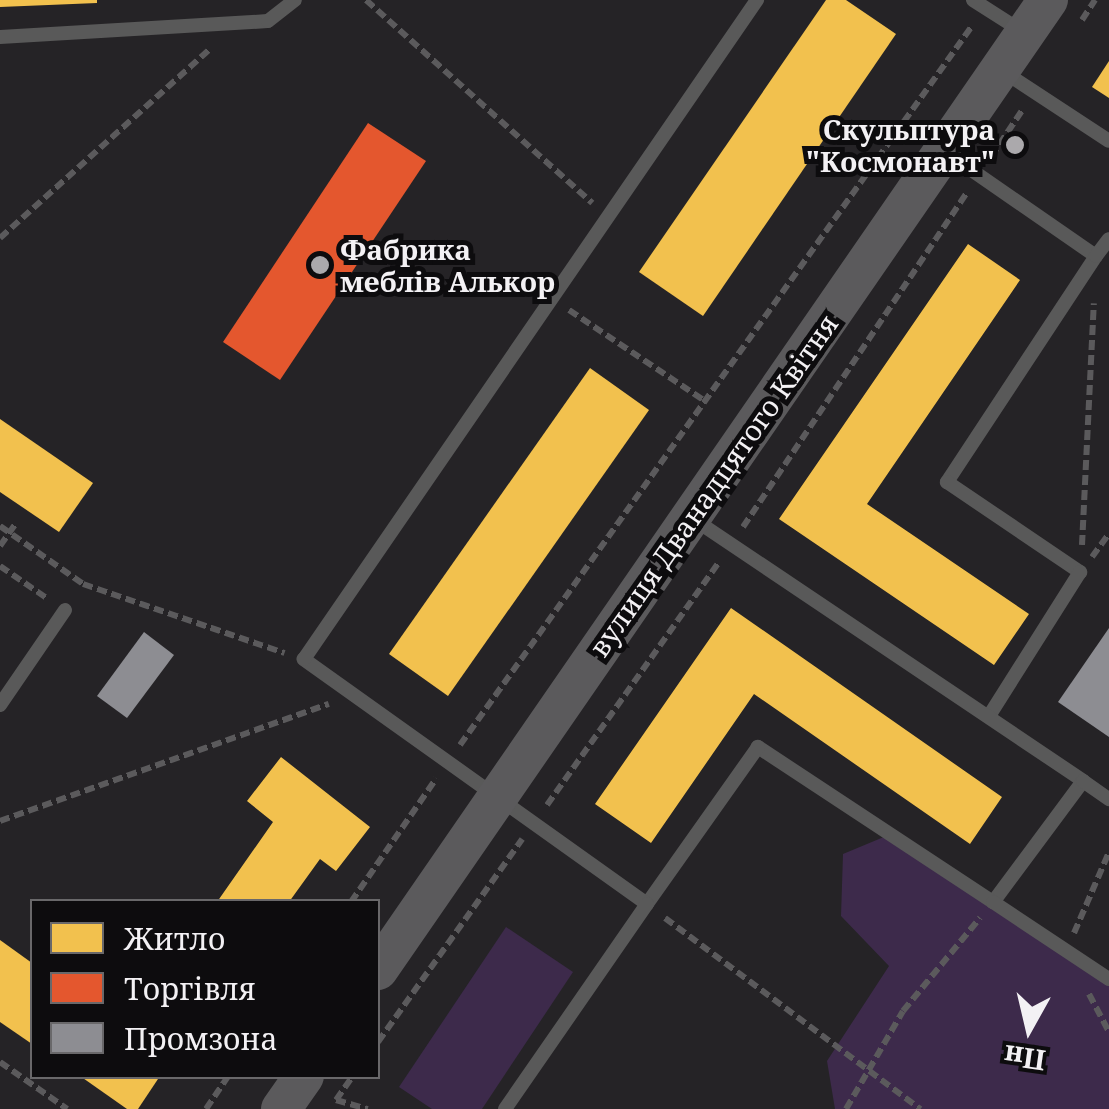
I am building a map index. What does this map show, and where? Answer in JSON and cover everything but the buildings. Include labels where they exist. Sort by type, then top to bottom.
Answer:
[{"type":"street","name":"вулиця Дванадцятого Квітня","points":[[380,967],[1048,0]]},
{"type":"street","points":[[281,1109],[302,1079]]},
{"type":"lane","points":[[0,36],[268,20],[294,0]]},
{"type":"lane","points":[[647,904],[495,800],[358,694],[304,659],[757,0]]},
{"type":"lane","points":[[982,3],[1025,34]]},
{"type":"lane","points":[[1000,69],[1109,141]]},
{"type":"lane","points":[[944,151],[1096,256]]},
{"type":"lane","points":[[989,716],[1080,572],[947,482],[1109,239]]},
{"type":"lane","points":[[690,517],[1109,799]]},
{"type":"lane","points":[[0,705],[65,610]]},
{"type":"lane","points":[[525,1109],[508,1104],[758,746],[1109,979]]},
{"type":"lane","points":[[994,902],[1083,781]]},
{"type":"path","points":[[366,0],[608,217]]},
{"type":"path","points":[[1075,31],[1095,0]]},
{"type":"path","points":[[352,899],[982,3]]},
{"type":"path","points":[[0,238],[213,45],[268,20]]},
{"type":"path","points":[[380,1039],[731,544],[1034,92]]},
{"type":"path","points":[[1080,572],[1096,256]]},
{"type":"path","points":[[552,298],[705,401]]},
{"type":"path","points":[[0,546],[17,522]]},
{"type":"path","points":[[0,526],[83,584],[304,659]]},
{"type":"path","points":[[0,566],[65,610],[83,584]]},
{"type":"path","points":[[0,820],[358,694]]},
{"type":"path","points":[[846,1109],[903,1011],[994,902]]},
{"type":"path","points":[[647,904],[920,1109]]},
{"type":"path","points":[[0,1062],[67,1109]]},
{"type":"path","points":[[206,1109],[226,1079]]},
{"type":"path","points":[[330,1109],[351,1079]]},
{"type":"path","points":[[336,1100],[368,1109]]},
{"type":"shaded area","points":[[891,834],[1109,980],[1109,1109],[835,1109],[827,1061],[889,966],[841,916],[843,854]]},
{"type":"shaded area","points":[[506,927],[573,972],[482,1109],[432,1109],[399,1087]]},
{"type":"place","name":"Скульптура \"Космонавт\"","points":[[1015,145]]},
{"type":"place","name":"Фабрика меблів Алькор","points":[[320,265]]}]
